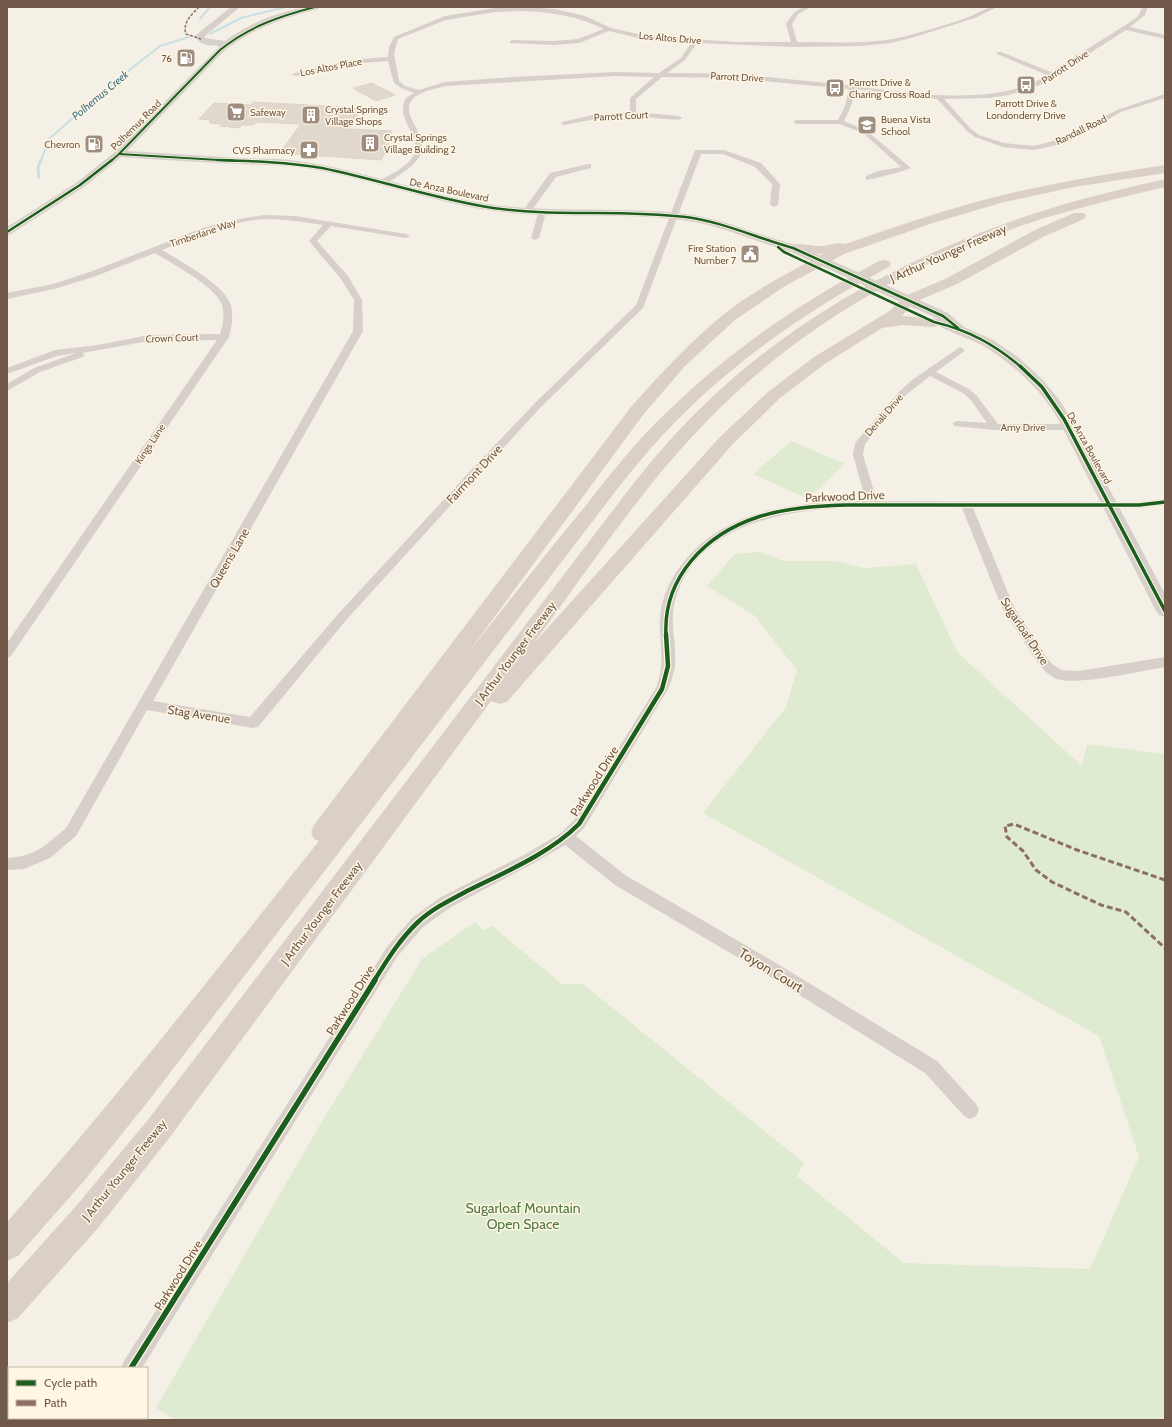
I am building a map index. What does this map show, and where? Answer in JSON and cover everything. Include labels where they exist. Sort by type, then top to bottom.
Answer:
[{"type":"highway","points":[[770,288],[833,254],[931,219],[1011,197],[1074,183],[1165,169]]},
{"type":"highway","points":[[1023,208],[1090,189],[1165,173]]},
{"type":"highway","name":"J Arthur Younger Freeway","points":[[7,1245],[83,1159],[171,1051],[582,522],[641,449],[684,404],[737,358],[777,327],[843,295],[890,278],[953,248],[1026,220],[1087,201],[1165,183]]},
{"type":"highway","points":[[407,798],[737,429],[786,385],[820,360],[896,313],[906,304],[1027,240],[1058,225],[1117,204],[1165,191]]},
{"type":"highway","points":[[784,248],[821,250],[858,244]]},
{"type":"highway","points":[[171,1051],[347,798],[637,411],[656,387],[690,353],[730,317],[770,288],[787,273],[792,265],[791,259],[784,248]]},
{"type":"highway","name":"J Arthur Younger Freeway","points":[[7,1307],[86,1217],[156,1131],[626,505],[675,445],[713,405],[752,370],[801,332],[873,269],[892,260]]},
{"type":"highway","points":[[871,329],[903,320],[939,319],[932,300],[937,292],[952,281]]},
{"type":"street","points":[[226,44],[204,41],[201,39],[200,35],[236,7]]},
{"type":"street","name":"Polhemus Road","points":[[7,232],[69,192],[119,154],[226,44],[268,21],[315,7]]},
{"type":"street","points":[[795,45],[789,24],[796,13],[808,7]]},
{"type":"street","name":"Los Altos Drive","points":[[419,92],[402,87],[396,82],[390,48],[392,42],[396,38],[445,18],[495,10],[526,8],[555,11],[585,18],[609,29],[646,38],[738,44],[795,45],[860,44],[891,41],[973,17],[994,7]]},
{"type":"street","name":"Parrott Drive","points":[[381,183],[412,162],[418,154],[418,146],[405,106],[408,100],[419,92],[445,84],[512,78],[661,74],[731,76],[853,86],[939,97],[966,98],[1009,93],[1038,84],[1126,28],[1143,14],[1145,7]]},
{"type":"street","points":[[1126,28],[1165,37]]},
{"type":"street","points":[[512,42],[554,43],[580,41],[609,29]]},
{"type":"street","points":[[633,114],[633,98],[661,74],[683,59],[695,41]]},
{"type":"street","points":[[999,53],[1052,75]]},
{"type":"street","name":"Los Altos Place","points":[[295,74],[350,62],[392,59]]},
{"type":"street","points":[[840,122],[848,106],[853,86]]},
{"type":"street","name":"Randall Road","points":[[939,97],[969,130],[977,136],[1003,145],[1034,148],[1062,141],[1133,105],[1163,99]]},
{"type":"street","name":"Parrott Court","points":[[564,123],[582,119],[633,114],[649,114],[679,118]]},
{"type":"street","points":[[796,122],[840,122],[865,132],[907,168],[881,173],[869,178]]},
{"type":"street","name":"Fairmont Drive","points":[[253,723],[343,616],[483,463],[538,404],[640,306],[698,152],[724,152],[758,165],[776,184],[774,205]]},
{"type":"street","name":"De Anza Boulevard","points":[[119,154],[284,163],[324,169],[470,204],[526,212],[636,213],[673,215],[724,225],[784,248],[958,328],[1002,352],[1026,371],[1048,394],[1068,427],[1111,505],[1165,611]]},
{"type":"street","points":[[526,212],[552,175],[588,166]]},
{"type":"street","points":[[535,238],[542,212]]},
{"type":"street","name":"Timberlane Way","points":[[7,296],[55,286],[87,276],[206,230],[234,222],[264,217],[295,218],[406,236]]},
{"type":"street","name":"Queens Lane","points":[[7,864],[24,864],[45,854],[71,832],[358,331],[358,300],[345,278],[313,241],[329,223]]},
{"type":"street","name":"Kings Lane","points":[[7,653],[224,336],[229,321],[224,300],[210,285],[156,250]]},
{"type":"street","name":"Crown Court","points":[[7,371],[55,353],[98,348],[149,338],[224,336]]},
{"type":"street","name":"Crown Court","points":[[7,388],[37,370],[98,348]]},
{"type":"street","name":"Denali Drive","points":[[873,505],[859,460],[858,455],[860,443],[903,393],[960,350]]},
{"type":"street","name":"Amy Drive","points":[[929,372],[966,390],[979,404],[994,427],[1068,427]]},
{"type":"street","points":[[958,424],[994,427]]},
{"type":"street","name":"Parkwood Drive","points":[[132,1367],[392,952],[418,922],[446,902],[530,859],[566,837],[579,824],[662,689],[670,665],[666,632],[668,601],[679,578],[692,558],[701,550],[729,530],[769,514],[798,508],[873,505],[1138,505],[1165,502]]},
{"type":"street","name":"Sugarloaf Drive","points":[[966,505],[1008,608],[1042,660],[1050,668],[1059,675],[1079,676],[1165,662]]},
{"type":"street","name":"Stag Avenue","points":[[145,705],[253,723]]},
{"type":"street","name":"Toyon Court","points":[[566,837],[620,880],[770,968],[931,1067],[970,1110]]},
{"type":"green space","points":[[791,441],[845,464],[808,499],[753,474]]},
{"type":"green space","name":"Sugarloaf Mountain Open Space","points":[[761,552],[783,561],[835,561],[865,568],[916,564],[957,652],[1082,766],[1087,744],[1165,754],[1165,1420],[175,1420],[156,1408],[321,1123],[422,959],[475,922],[484,930],[492,926],[562,984],[583,984],[804,1163],[797,1176],[904,1263],[1090,1269],[1139,1157],[1099,1036],[703,813],[786,707],[797,670],[755,616],[707,586],[735,554]]},
{"type":"building","points":[[372,83],[395,95],[376,101],[353,88]]},
{"type":"building","points":[[253,102],[362,108],[349,129],[392,131],[384,144],[390,144],[381,160],[280,153],[301,124],[258,122],[253,125],[242,125],[239,128],[220,126],[222,124],[210,123],[211,122],[209,122],[211,120],[199,119],[214,103],[251,105]]},
{"type":"waterway","points":[[200,19],[210,7]]},
{"type":"waterway","name":"Polhemus Creek","points":[[210,34],[241,18],[286,7]]},
{"type":"waterway","name":"Polhemus Creek","points":[[41,161],[49,139],[114,82],[160,46],[189,37]]},
{"type":"waterway","name":"Polhemus Creek","points":[[39,177],[38,167],[41,160]]},
{"type":"marked path","points":[[199,7],[188,19],[185,31],[186,34],[201,39]]},
{"type":"marked path","points":[[1165,880],[1077,850],[1014,824],[1005,826],[1007,837],[1023,851],[1036,870],[1052,882],[1101,905],[1126,912],[1165,948]]},
{"type":"cycle path","points":[[7,232],[80,185],[119,154],[220,50],[230,42],[241,34],[277,18],[315,7]]},
{"type":"cycle path","points":[[119,154],[297,164],[322,168],[445,199],[495,208],[540,212],[629,213],[687,217],[724,226],[773,243],[793,248],[943,316],[958,328]]},
{"type":"cycle path","points":[[778,247],[784,252],[934,322],[955,327],[978,337],[1008,356],[1033,378],[1050,397],[1064,419],[1118,519],[1165,611]]},
{"type":"cycle path","points":[[132,1367],[392,952],[418,922],[446,902],[529,859],[566,837],[579,824],[662,689],[668,666],[666,622],[668,605],[680,575],[702,549],[734,527],[758,517],[788,510],[826,506],[1139,505],[1165,502]]},
{"type":"place","name":"76","points":[[186,58]]},
{"type":"place","name":"Parrott Drive & Londonderry Drive","points":[[1026,85]]},
{"type":"place","name":"Parrott Drive & Charing Cross Road","points":[[835,88]]},
{"type":"place","name":"Safeway","points":[[236,112]]},
{"type":"place","name":"Crystal Springs Village Shops","points":[[311,115]]},
{"type":"place","name":"Buena Vista School","points":[[867,125]]},
{"type":"place","name":"Crystal Springs Village Building 2","points":[[370,143]]},
{"type":"place","name":"Chevron","points":[[94,144]]},
{"type":"place","name":"CVS Pharmacy","points":[[309,150]]},
{"type":"place","name":"Fire Station Number 7","points":[[750,254]]}]
